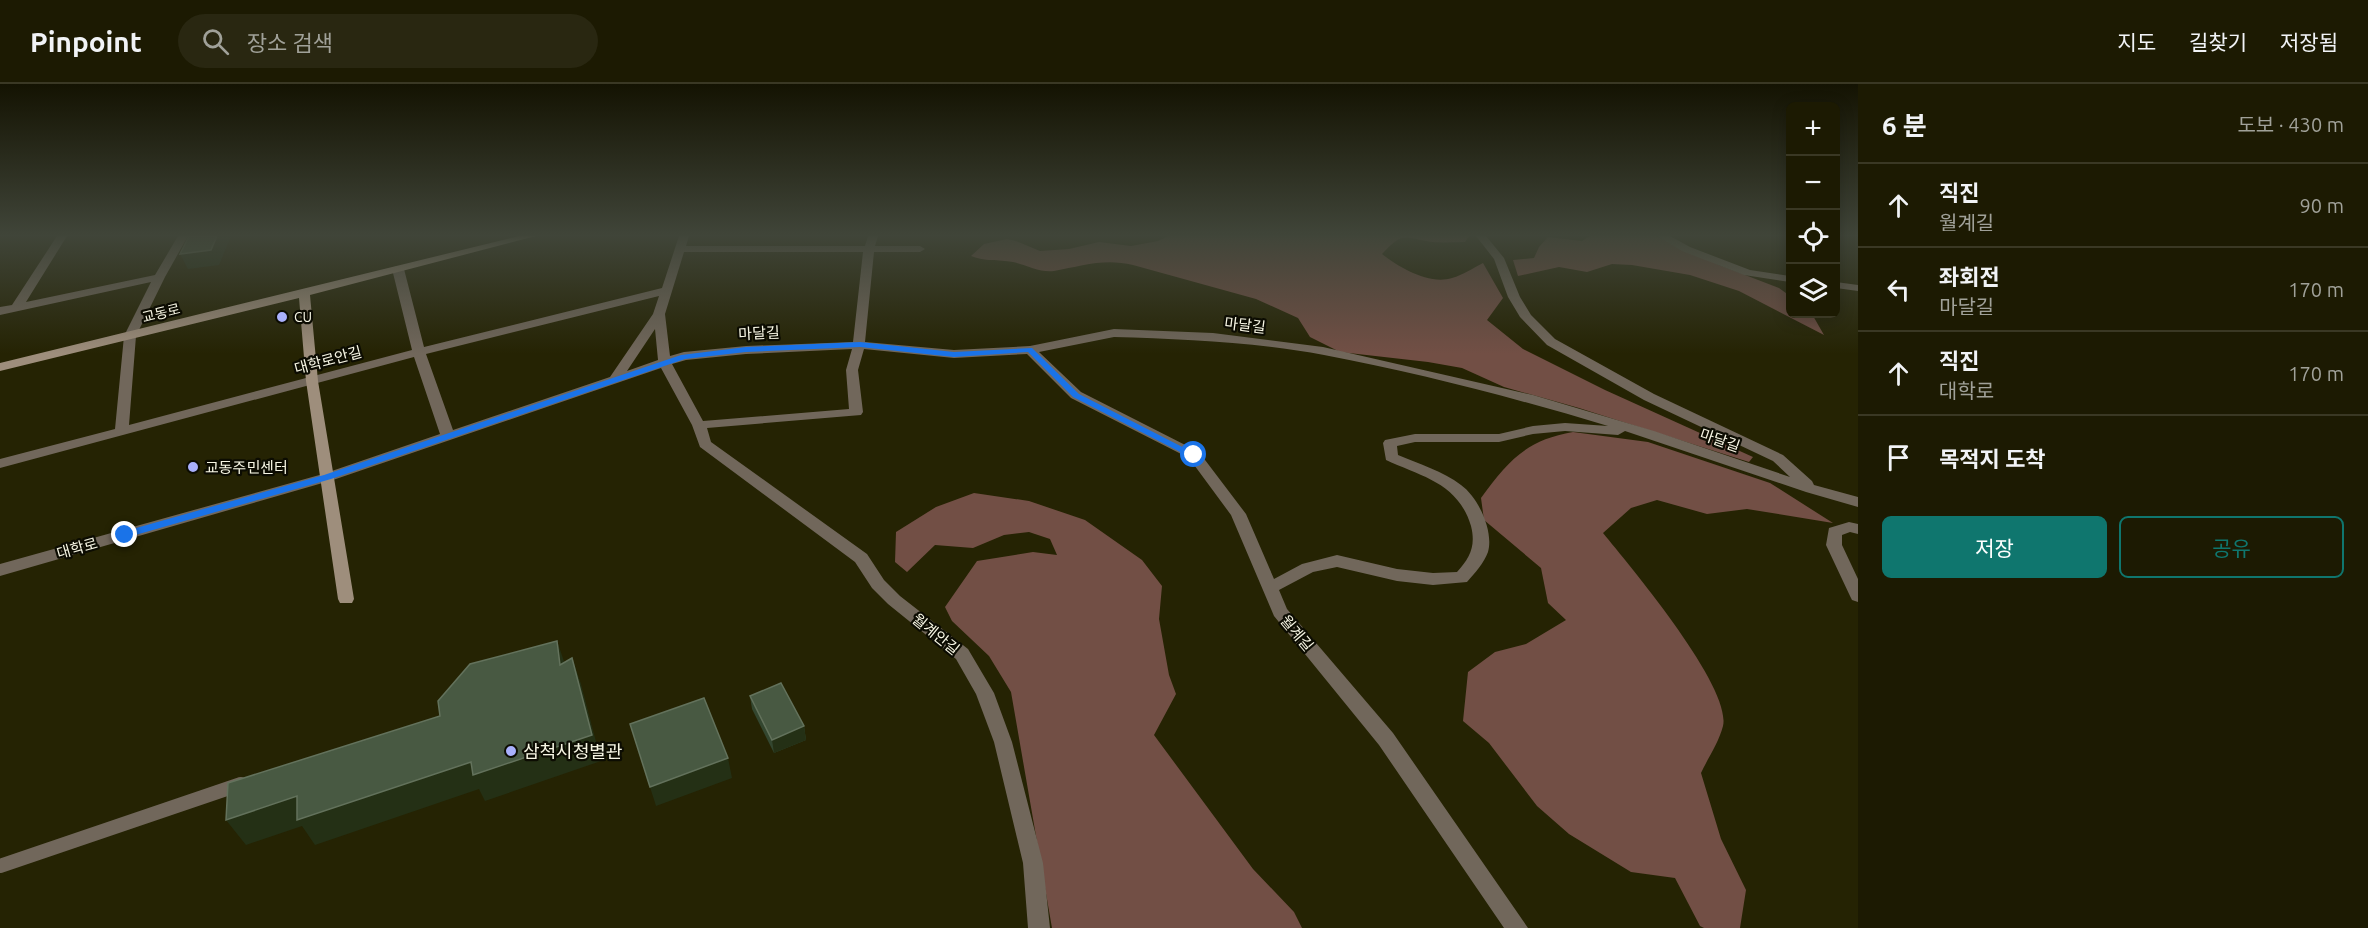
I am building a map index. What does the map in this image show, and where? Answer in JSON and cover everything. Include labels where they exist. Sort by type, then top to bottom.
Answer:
[{"type":"street","points":[[16,308],[37,275]]},
{"type":"street","name":"교동로","points":[[0,367],[373,275]]},
{"type":"street","points":[[400,275],[419,352],[448,436]]},
{"type":"street","points":[[614,381],[659,314],[671,275]]},
{"type":"street","points":[[699,425],[856,412],[852,370],[860,345],[867,275]]},
{"type":"street","points":[[1506,275],[1514,297],[1526,317],[1551,342],[1649,397],[1778,458],[1811,489]]},
{"type":"street","points":[[1765,275],[1786,278]]},
{"type":"street","points":[[0,311],[159,277]]},
{"type":"street","name":"교동로","points":[[122,432],[130,336],[159,277]]},
{"type":"street","points":[[1840,286],[1858,288]]},
{"type":"street","name":"대학로안길","points":[[0,464],[419,352],[665,291]]},
{"type":"street","points":[[304,293],[312,381],[346,599]]},
{"type":"street","points":[[659,314],[665,363]]},
{"type":"street","name":"마달길","points":[[614,381],[684,356],[746,350],[860,345],[954,354],[1030,350],[1114,333],[1213,337],[1323,351],[1528,398],[1649,434],[1811,489],[1858,502]]},
{"type":"street","name":"월계길","points":[[1030,350],[1076,395],[1194,455],[1238,514],[1280,612],[1386,739],[1517,928]]},
{"type":"street","name":"월계안길","points":[[665,363],[699,425],[705,444],[861,558],[878,584],[920,623],[962,654],[985,693],[1003,742],[1033,863],[1039,928]]},
{"type":"street","name":"대학로","points":[[0,570],[327,477],[614,381]]},
{"type":"street","points":[[1270,588],[1308,568],[1337,561],[1397,575],[1433,579],[1461,578],[1475,562],[1481,546],[1477,522],[1470,505],[1458,488],[1391,457],[1390,443],[1416,438],[1499,438],[1533,430],[1565,427],[1649,434]]},
{"type":"street","points":[[1858,528],[1849,527],[1834,532],[1834,545],[1858,596]]},
{"type":"lane","points":[[0,866],[14,859],[249,781]]},
{"type":"shaded area","points":[[1171,275],[1419,275],[1443,280],[1459,275],[1490,275],[1503,298],[1487,320],[1523,349],[1605,390],[1753,457],[1749,462],[1579,408],[1504,387],[1462,368],[1340,352],[1310,337],[1298,318],[1256,299]]},
{"type":"shaded area","points":[[1691,275],[1746,275],[1779,288],[1786,293],[1786,315],[1739,291]]},
{"type":"shaded area","points":[[1791,318],[1814,318],[1824,335]]},
{"type":"shaded area","points":[[1573,432],[1648,442],[1770,483],[1833,523],[1747,509],[1707,514],[1657,500],[1631,508],[1603,533],[1655,598],[1696,656],[1722,708],[1723,726],[1701,773],[1721,839],[1746,890],[1740,928],[1700,926],[1675,878],[1631,872],[1569,834],[1537,806],[1489,743],[1463,721],[1468,672],[1495,652],[1526,644],[1566,620],[1548,603],[1541,568],[1484,520],[1481,498],[1500,473],[1520,454],[1543,440]]},
{"type":"shaded area","points":[[974,493],[1029,501],[1085,520],[1142,560],[1162,586],[1159,619],[1169,675],[1176,694],[1154,735],[1253,869],[1294,912],[1302,928],[1052,928],[1011,692],[989,656],[952,621],[945,607],[977,561],[1033,552],[1057,555],[1050,539],[1029,532],[1004,535],[973,548],[935,545],[907,572],[895,562],[896,532],[936,507]]},
{"type":"building","points":[[557,641],[560,665],[572,658],[592,735],[473,775],[471,762],[297,820],[297,796],[226,820],[228,783],[440,716],[438,701],[470,664]]},
{"type":"building","points":[[781,683],[804,726],[772,740],[750,696]]},
{"type":"building","points":[[704,698],[728,758],[650,787],[630,724]]},
{"type":"place","name":"CU","points":[[282,317]]},
{"type":"place","name":"교동주민센터","points":[[193,467]]},
{"type":"place","name":"삼척시청별관","points":[[511,751]]},
{"type":"route","points":[[125,535],[327,477],[684,356],[746,350],[860,345],[954,354],[1030,350],[1076,395],[1194,455]]}]
